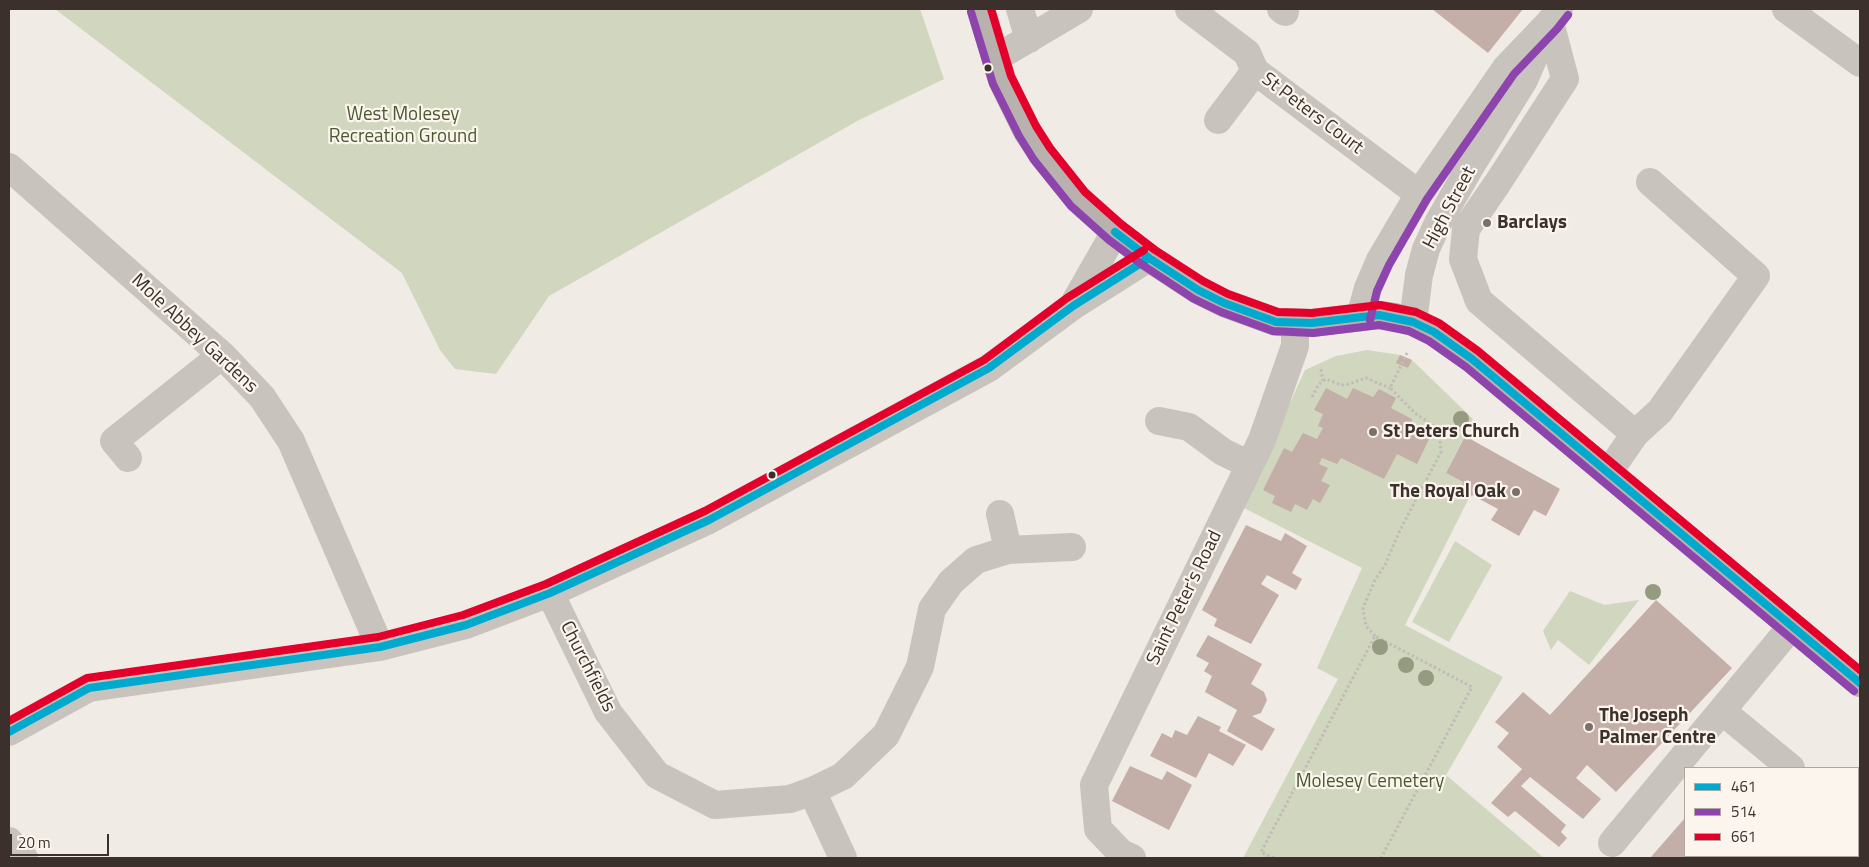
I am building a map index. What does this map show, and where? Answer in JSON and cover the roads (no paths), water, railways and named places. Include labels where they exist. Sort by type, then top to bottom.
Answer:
[{"type":"main road","points":[[981,9],[1002,80],[1012,103],[1042,154],[1078,199],[1148,258],[1181,280],[1224,303],[1276,322],[1295,324],[1378,315],[1395,316],[1434,332],[1472,359],[1860,683]]},
{"type":"street","points":[[1020,9],[1029,39]]},
{"type":"street","points":[[996,58],[1079,9]]},
{"type":"street","name":"St Peters Court","points":[[1189,9],[1247,53],[1255,71],[1419,194]]},
{"type":"street","points":[[1786,9],[1860,63]]},
{"type":"street","points":[[1555,15],[1565,79],[1466,228],[1463,259],[1479,301],[1636,434]]},
{"type":"street","name":"High Street","points":[[1360,317],[1368,288],[1380,260],[1419,194],[1506,68],[1555,15]]},
{"type":"street","name":"High Street","points":[[1413,322],[1419,275],[1426,249],[1438,223],[1524,80],[1555,15]]},
{"type":"street","points":[[1218,120],[1255,71]]},
{"type":"street","name":"Mole Abbey Gardens","points":[[9,167],[222,355],[262,397],[291,441],[380,646]]},
{"type":"street","points":[[1608,473],[1636,434],[1660,411],[1756,276],[1650,182]]},
{"type":"street","points":[[1073,306],[1115,232]]},
{"type":"street","points":[[9,732],[89,688],[380,646],[466,625],[550,593],[709,520],[989,368],[1073,306],[1148,258]]},
{"type":"street","name":"Saint Peter's Road","points":[[1132,858],[1122,853],[1098,829],[1094,785],[1262,440],[1295,346],[1295,324]]},
{"type":"street","points":[[128,458],[114,441],[222,355]]},
{"type":"street","points":[[1159,421],[1190,427],[1222,452],[1250,465]]},
{"type":"street","points":[[1000,514],[1008,550]]},
{"type":"street","name":"Churchfields","points":[[550,593],[608,712],[657,775],[715,805],[790,799],[844,776],[886,735],[920,667],[932,609],[951,582],[976,560],[1008,550],[1072,548]]},
{"type":"street","points":[[1612,843],[1791,627]]},
{"type":"street","points":[[1722,712],[1790,767]]},
{"type":"street","points":[[812,791],[842,858]]},
{"type":"street","points":[[9,841],[24,858]]},
{"type":"place","name":"Barclays","points":[[1487,223]]},
{"type":"place","name":"St Peters Church","points":[[1373,432]]},
{"type":"place","name":"The Royal Oak","points":[[1516,492]]},
{"type":"place","name":"The Joseph Palmer Centre","points":[[1589,727]]},
{"type":"park label","name":"West Molesey Recreation Ground","points":[[403,126]]},
{"type":"park label","name":"Molesey Cemetery","points":[[1370,782]]}]
